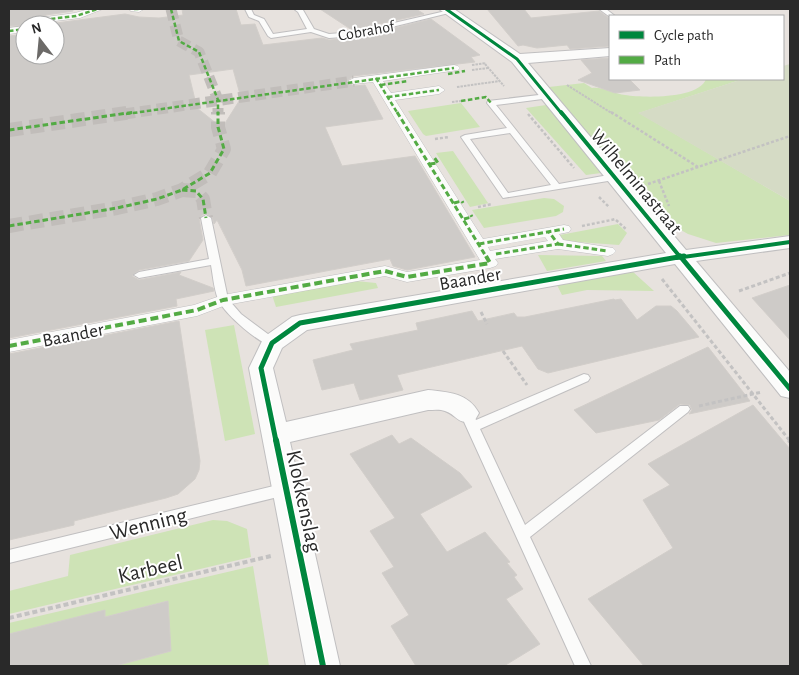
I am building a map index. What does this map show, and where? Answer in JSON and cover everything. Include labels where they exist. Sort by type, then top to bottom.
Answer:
[{"type":"street","points":[[65,17],[98,9]]},
{"type":"street","points":[[134,9],[139,9]]},
{"type":"street","name":"Wilhelminastraat","points":[[448,10],[517,59],[790,388]]},
{"type":"street","points":[[517,59],[609,52]]},
{"type":"street","points":[[382,87],[420,72],[460,70]]},
{"type":"street","points":[[354,81],[382,87],[445,89]]},
{"type":"street","points":[[382,87],[408,81]]},
{"type":"street","points":[[382,87],[432,161],[489,254]]},
{"type":"street","name":"Baander","points":[[9,346],[197,310],[223,300],[385,271],[407,277],[557,235],[608,251]]},
{"type":"street","name":"Baander","points":[[272,343],[300,323],[680,256],[790,242]]},
{"type":"street","name":"Klokkenslag","points":[[272,343],[261,368],[323,666]]},
{"type":"street","name":"Klokkenslag","points":[[276,435],[428,400],[452,402],[469,420]]},
{"type":"lane","name":"Cobrahof","points":[[248,9],[251,16],[262,20],[271,36],[311,30],[329,36],[355,34],[448,10]]},
{"type":"lane","name":"Cobrahof","points":[[296,9],[301,11],[311,30]]},
{"type":"lane","points":[[542,90],[491,104],[557,187]]},
{"type":"lane","points":[[512,130],[465,137],[506,196],[614,177]]},
{"type":"lane","points":[[206,218],[223,300],[237,317],[272,343]]},
{"type":"lane","points":[[139,275],[216,261]]},
{"type":"lane","points":[[583,666],[469,420],[540,398],[584,378]]},
{"type":"lane","points":[[522,535],[684,409]]},
{"type":"lane","name":"Wenning","points":[[9,557],[286,488]]},
{"type":"path","points":[[485,64],[506,88],[542,90],[560,81],[698,167],[790,136]]},
{"type":"path","points":[[460,70],[489,68]]},
{"type":"path","points":[[445,89],[500,81]]},
{"type":"path","points":[[432,140],[456,136],[465,137]]},
{"type":"path","points":[[616,220],[632,234],[649,262],[790,442]]},
{"type":"path","points":[[736,292],[790,273]]},
{"type":"path","points":[[503,351],[521,378],[540,398]]},
{"type":"path","points":[[684,409],[790,388]]},
{"type":"green space","points":[[790,64],[790,201],[638,113],[740,80],[784,80],[784,66]]},
{"type":"green space","points":[[705,80],[740,80],[639,113],[790,201],[790,235],[716,243],[688,234],[670,224],[645,202],[549,87],[584,83],[592,88],[600,88],[621,94],[657,97],[682,94],[701,86]]},
{"type":"green space","points":[[461,103],[480,127],[426,136],[408,111]]},
{"type":"green space","points":[[546,105],[601,173],[586,175],[526,108]]},
{"type":"green space","points":[[453,151],[489,203],[470,207],[436,153]]},
{"type":"green space","points":[[544,198],[554,199],[564,206],[563,212],[556,216],[484,228],[472,210]]},
{"type":"green space","points":[[618,224],[627,233],[619,245],[564,241],[560,235]]},
{"type":"green space","points":[[538,255],[602,256],[606,261],[547,271]]},
{"type":"green space","points":[[632,271],[654,291],[587,290],[562,295],[557,285]]},
{"type":"green space","points":[[346,280],[376,283],[378,288],[276,307],[272,295]]},
{"type":"green space","points":[[234,325],[255,434],[225,441],[205,330]]},
{"type":"green space","points":[[213,520],[227,521],[247,529],[251,557],[9,614],[9,591],[68,576],[70,555]]},
{"type":"green space","points":[[253,566],[269,666],[115,666],[171,651],[167,601],[105,617],[104,611],[9,634],[9,623]]},
{"type":"building","points":[[9,9],[73,9],[73,11],[46,15],[15,15],[15,26],[9,26]]},
{"type":"building","points":[[182,9],[236,9],[241,25],[255,24],[263,45],[322,38],[329,40],[355,38],[431,19],[480,55],[471,57],[475,62],[353,76],[346,82],[354,86],[365,85],[383,119],[325,127],[342,166],[415,156],[475,257],[407,270],[393,266],[390,259],[246,286],[242,270],[217,220],[214,224],[212,216],[205,213],[199,218],[203,240],[189,261],[139,270],[132,276],[139,280],[181,272],[179,275],[213,288],[214,291],[176,299],[177,306],[9,338],[9,36],[15,35],[15,65],[65,65],[65,22],[125,14],[159,18],[183,15]],"holes":[[[233,69],[241,98],[222,128],[197,108],[189,75]]]},
{"type":"building","points":[[320,9],[416,9],[424,14],[352,30]]},
{"type":"building","points":[[487,9],[524,9],[531,18],[599,11],[609,18],[609,46],[570,49],[567,45],[537,48],[523,45],[518,46]]},
{"type":"building","points":[[609,58],[609,80],[630,80],[640,90],[615,93],[578,80],[592,73],[581,60]]},
{"type":"building","points":[[790,285],[790,340],[752,298]]},
{"type":"building","points":[[621,299],[637,320],[656,306],[671,306],[699,337],[548,373],[538,369],[522,346],[397,375],[403,390],[360,400],[354,383],[322,390],[313,360],[353,350],[350,344],[418,330],[416,323],[472,311],[478,321],[514,313],[517,317],[525,317]]},
{"type":"building","points":[[179,321],[200,461],[195,479],[178,494],[166,498],[74,521],[74,525],[9,540],[9,354]]},
{"type":"building","points":[[708,347],[750,401],[689,414],[692,410],[690,405],[680,404],[659,420],[596,433],[574,410]]},
{"type":"building","points":[[753,405],[790,449],[790,666],[644,666],[588,599],[673,548],[643,500],[670,485],[648,464]]},
{"type":"building","points":[[392,435],[399,444],[411,438],[460,473],[472,487],[420,514],[447,552],[485,532],[510,562],[507,563],[517,575],[514,577],[523,589],[506,599],[540,644],[504,666],[416,666],[391,626],[409,615],[382,573],[394,567],[370,531],[395,518],[350,454]]},
{"type":"building","points":[[168,601],[171,651],[115,666],[9,666],[9,634],[105,610],[105,617]]},
{"type":"tunnel","points":[[171,9],[179,41],[199,52],[218,101]]},
{"type":"tunnel","points":[[218,101],[354,81]]},
{"type":"tunnel","points":[[124,114],[218,101]]},
{"type":"tunnel","points":[[182,190],[210,173],[224,149],[218,127],[218,101]]},
{"type":"tunnel","points":[[9,130],[133,112]]},
{"type":"tunnel","points":[[9,226],[117,208],[157,199],[182,190]]},
{"type":"tunnel","points":[[182,190],[196,191],[203,199],[206,218]]},
{"type":"marked path","points":[[65,17],[98,9]]},
{"type":"marked path","points":[[134,9],[139,9]]},
{"type":"marked path","points":[[9,226],[117,208],[157,199],[182,190],[210,173],[224,149],[218,127],[218,100],[199,52],[179,41],[171,9]]},
{"type":"marked path","points":[[9,31],[15,30]]},
{"type":"marked path","points":[[9,130],[454,68]]},
{"type":"marked path","points":[[448,74],[465,71]]},
{"type":"marked path","points":[[9,346],[197,310],[223,300],[385,271],[407,277],[490,263],[376,78]]},
{"type":"marked path","points":[[381,85],[408,81]]},
{"type":"marked path","points":[[388,97],[439,90]]},
{"type":"marked path","points":[[461,101],[486,97],[491,103]]},
{"type":"marked path","points":[[430,164],[438,163],[434,157]]},
{"type":"marked path","points":[[182,190],[196,191],[203,199],[206,218]]},
{"type":"marked path","points":[[454,203],[462,201],[463,203]]},
{"type":"marked path","points":[[464,219],[472,217],[471,215]]},
{"type":"marked path","points":[[479,244],[564,229]]},
{"type":"marked path","points":[[496,254],[558,244],[549,232]]},
{"type":"marked path","points":[[558,244],[608,251]]},
{"type":"cycle path","points":[[446,9],[517,59],[790,389]]},
{"type":"cycle path","points":[[323,666],[261,368],[272,343],[300,323],[680,257],[790,242]]}]
